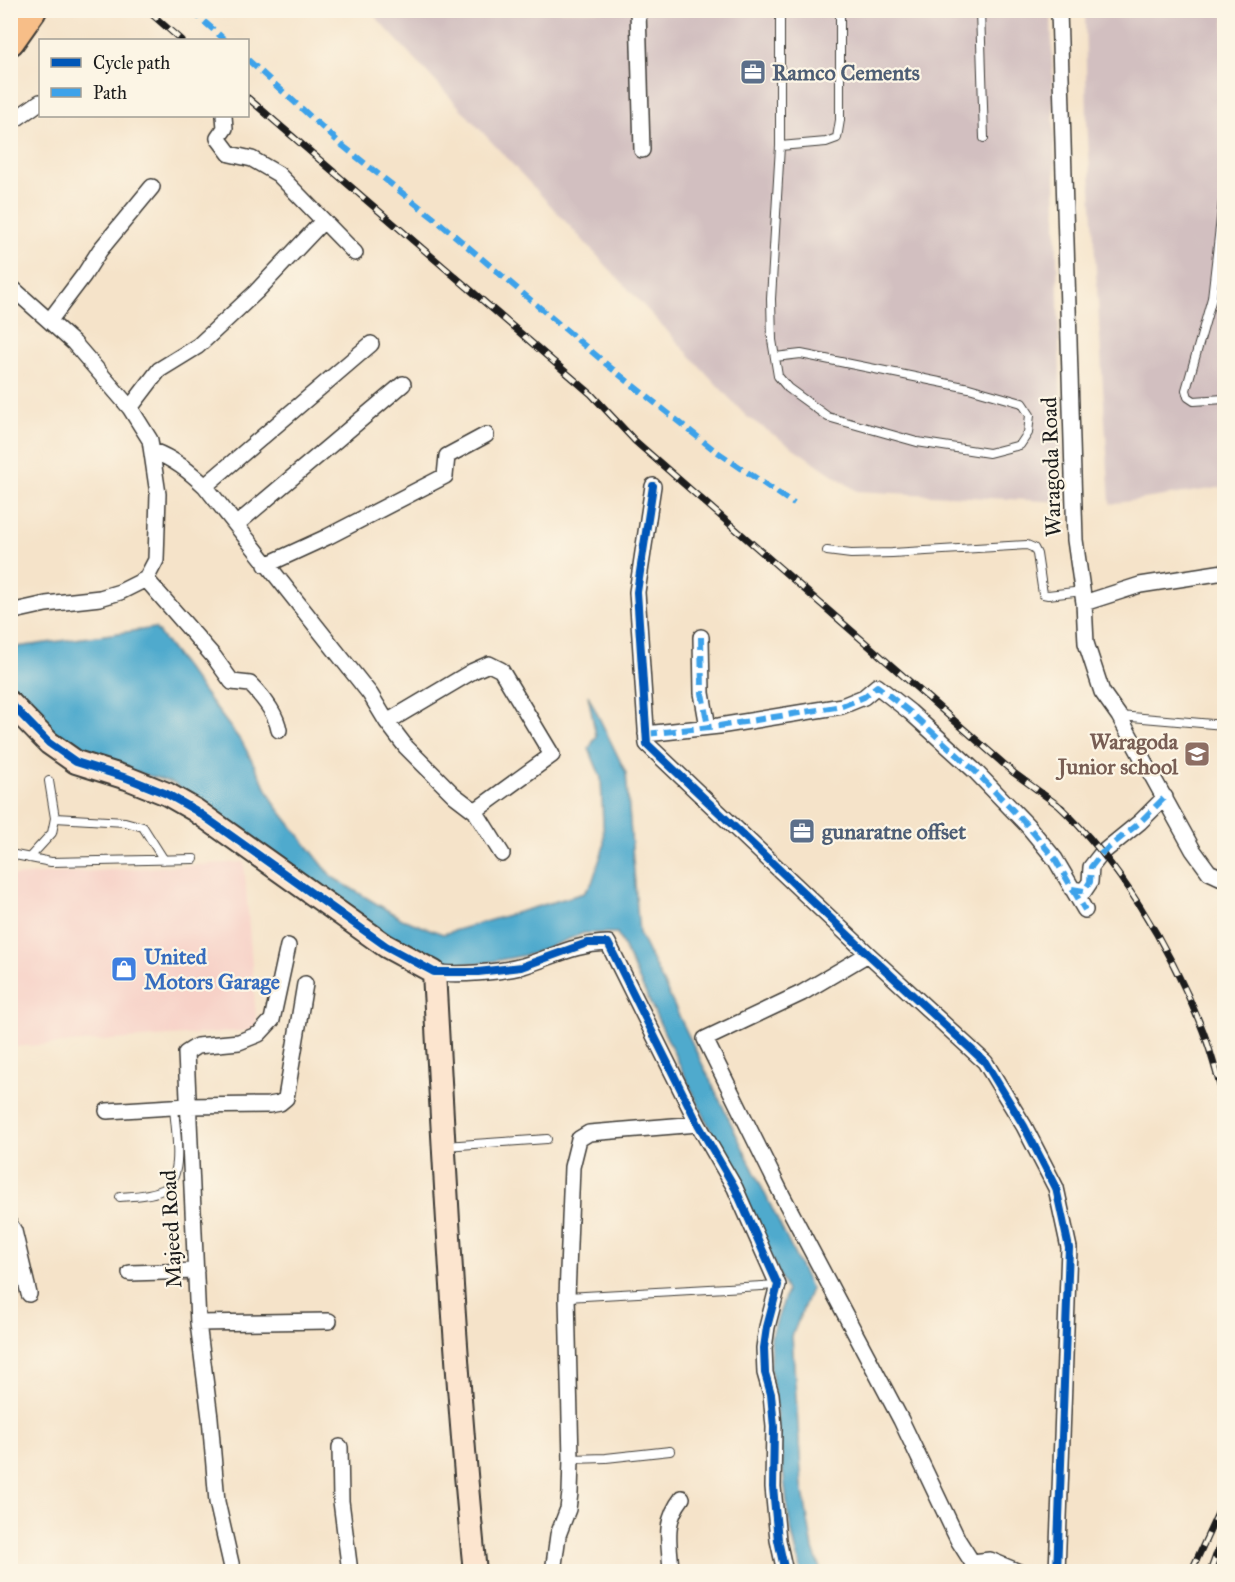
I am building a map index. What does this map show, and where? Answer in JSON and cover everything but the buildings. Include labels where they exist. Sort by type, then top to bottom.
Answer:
[{"type":"highway","points":[[10,41],[32,10]]},
{"type":"street","points":[[638,10],[642,150]]},
{"type":"street","name":"Waragoda Road","points":[[1059,10],[1076,540],[1086,643],[1102,692],[1119,716],[1193,850],[1209,872],[1224,879]]},
{"type":"street","points":[[10,123],[39,103]]},
{"type":"street","points":[[224,117],[225,128],[218,138],[230,154],[252,159],[278,174],[355,253]]},
{"type":"street","points":[[50,320],[107,240],[152,187]]},
{"type":"street","points":[[130,408],[159,370],[198,346],[256,292],[323,221]]},
{"type":"street","points":[[10,286],[50,320],[99,371],[130,408],[150,440],[158,494],[156,560],[146,579],[120,592],[100,598],[46,604],[10,612]]},
{"type":"street","points":[[206,486],[370,345]]},
{"type":"street","points":[[237,524],[403,384]]},
{"type":"street","points":[[266,565],[327,537],[445,476],[447,456],[486,435]]},
{"type":"street","points":[[153,451],[183,466],[206,486],[370,694],[406,747],[454,795],[475,811],[502,854]]},
{"type":"street","points":[[653,486],[637,592],[647,744],[985,1062],[1024,1126],[1056,1188],[1069,1248],[1057,1572]]},
{"type":"street","points":[[1083,597],[1140,585],[1224,572]]},
{"type":"street","points":[[146,579],[214,657],[232,682],[250,684],[258,692],[277,720],[279,730]]},
{"type":"street","points":[[701,637],[702,693],[708,727]]},
{"type":"street","points":[[387,722],[473,671],[489,664],[501,670],[552,755],[475,811]]},
{"type":"street","points":[[646,734],[708,727],[842,706],[864,698],[877,686],[910,712],[975,771],[1027,825],[1055,859],[1085,910]]},
{"type":"street","points":[[10,703],[49,743],[76,762],[127,778],[167,794],[195,810],[386,946],[434,972],[478,972],[521,967],[587,944],[608,943],[698,1124],[735,1188],[778,1285],[764,1348],[765,1373],[771,1394],[774,1427],[775,1509],[778,1540],[785,1572]]},
{"type":"street","points":[[1072,889],[1084,891],[1090,882],[1091,867],[1102,853],[1147,816],[1165,797]]},
{"type":"street","name":"Majeed Road","points":[[233,1572],[217,1502],[210,1418],[198,1323],[196,1271],[181,1107],[186,1053],[197,1047],[239,1042],[259,1034],[272,1020],[288,946]]},
{"type":"street","points":[[868,954],[802,993],[705,1039],[782,1195],[901,1420],[958,1540],[968,1567],[990,1560],[1019,1572]]},
{"type":"street","points":[[434,972],[443,1146],[475,1572]]},
{"type":"street","points":[[107,1111],[280,1103],[286,1098],[305,984]]},
{"type":"street","points":[[554,1572],[558,1535],[568,1509],[571,1459],[567,1297],[572,1167],[579,1139],[589,1133],[698,1124]]},
{"type":"street","points":[[10,1225],[14,1231],[29,1294]]},
{"type":"street","points":[[130,1273],[196,1271]]},
{"type":"street","points":[[198,1323],[329,1321]]},
{"type":"street","points":[[340,1447],[341,1501],[350,1572]]},
{"type":"street","points":[[671,1572],[668,1552],[669,1529],[673,1510],[682,1498]]},
{"type":"lane","points":[[775,357],[801,354],[969,388],[1022,403],[1030,415],[1028,433],[1020,445],[989,453],[917,442],[828,417],[788,388],[778,376],[772,340],[771,299],[780,146],[780,10]]},
{"type":"lane","points":[[780,146],[826,142],[837,138],[840,120],[840,10]]},
{"type":"lane","points":[[980,10],[984,138]]},
{"type":"lane","points":[[1224,192],[1212,298],[1186,390],[1188,397],[1194,401],[1224,399]]},
{"type":"lane","points":[[827,550],[851,554],[892,553],[1027,545],[1034,548],[1037,554],[1043,594],[1083,597]]},
{"type":"lane","points":[[1119,716],[1224,724]]},
{"type":"lane","points":[[29,858],[52,833],[55,818],[49,781]]},
{"type":"lane","points":[[55,818],[125,822],[143,827],[164,860]]},
{"type":"lane","points":[[10,854],[51,862],[194,859]]},
{"type":"lane","points":[[120,1197],[162,1190],[171,1184],[177,1171],[181,1107]]},
{"type":"lane","points":[[443,1146],[547,1139]]},
{"type":"lane","points":[[567,1297],[778,1285]]},
{"type":"lane","points":[[571,1459],[606,1458],[670,1451]]},
{"type":"shaded area","points":[[370,11],[1051,11],[1063,502],[857,491],[746,416]]},
{"type":"shaded area","points":[[1085,11],[1224,11],[1224,487],[1110,504],[1087,122]]},
{"type":"shaded area","points":[[244,862],[257,1030],[11,1047],[11,876]]},
{"type":"water","points":[[155,628],[243,744],[276,806],[332,877],[402,919],[443,934],[584,893],[592,883],[604,846],[601,778],[589,749],[596,736],[588,695],[626,773],[639,933],[811,1289],[792,1336],[802,1485],[813,1549],[821,1571],[801,1571],[789,1520],[770,1362],[771,1337],[787,1291],[617,933],[584,933],[531,954],[484,963],[433,964],[316,894],[173,783],[88,758],[51,736],[11,692],[10,648]]},
{"type":"railway","points":[[147,10],[180,39]]},
{"type":"railway","points":[[249,99],[591,394],[635,441],[1014,773],[1062,808]]},
{"type":"railway","points":[[1057,804],[1101,852],[1158,936],[1201,1026],[1224,1100]]},
{"type":"railway","points":[[1191,1572],[1224,1500]]},
{"type":"railway","points":[[1210,1572],[1224,1533]]},
{"type":"railway","points":[[1223,1572],[1224,1568]]},
{"type":"marked path","points":[[191,10],[224,39]]},
{"type":"marked path","points":[[249,61],[343,146],[435,219],[611,368],[713,449],[794,504]]},
{"type":"marked path","points":[[701,637],[702,693],[708,727]]},
{"type":"marked path","points":[[646,734],[719,726],[842,706],[864,697],[877,686],[910,712],[975,771],[1027,825],[1055,859],[1085,910]]},
{"type":"marked path","points":[[1072,889],[1084,891],[1090,882],[1091,867],[1102,853],[1140,822],[1165,797]]},
{"type":"cycle path","points":[[653,486],[637,592],[647,744],[985,1062],[1024,1126],[1056,1188],[1069,1248],[1057,1572]]},
{"type":"cycle path","points":[[10,703],[49,743],[76,762],[127,778],[167,794],[195,810],[386,946],[434,972],[478,972],[521,967],[587,943],[608,943],[698,1124],[735,1188],[778,1285],[764,1348],[765,1373],[771,1394],[774,1427],[773,1487],[778,1540],[785,1572]]},
{"type":"place","name":"Ramco Cements","points":[[753,72]]},
{"type":"place","name":"Waragoda Junior school","points":[[1197,754]]},
{"type":"place","name":"gunaratne offset","points":[[802,831]]},
{"type":"place","name":"United Motors Garage","points":[[124,969]]}]
